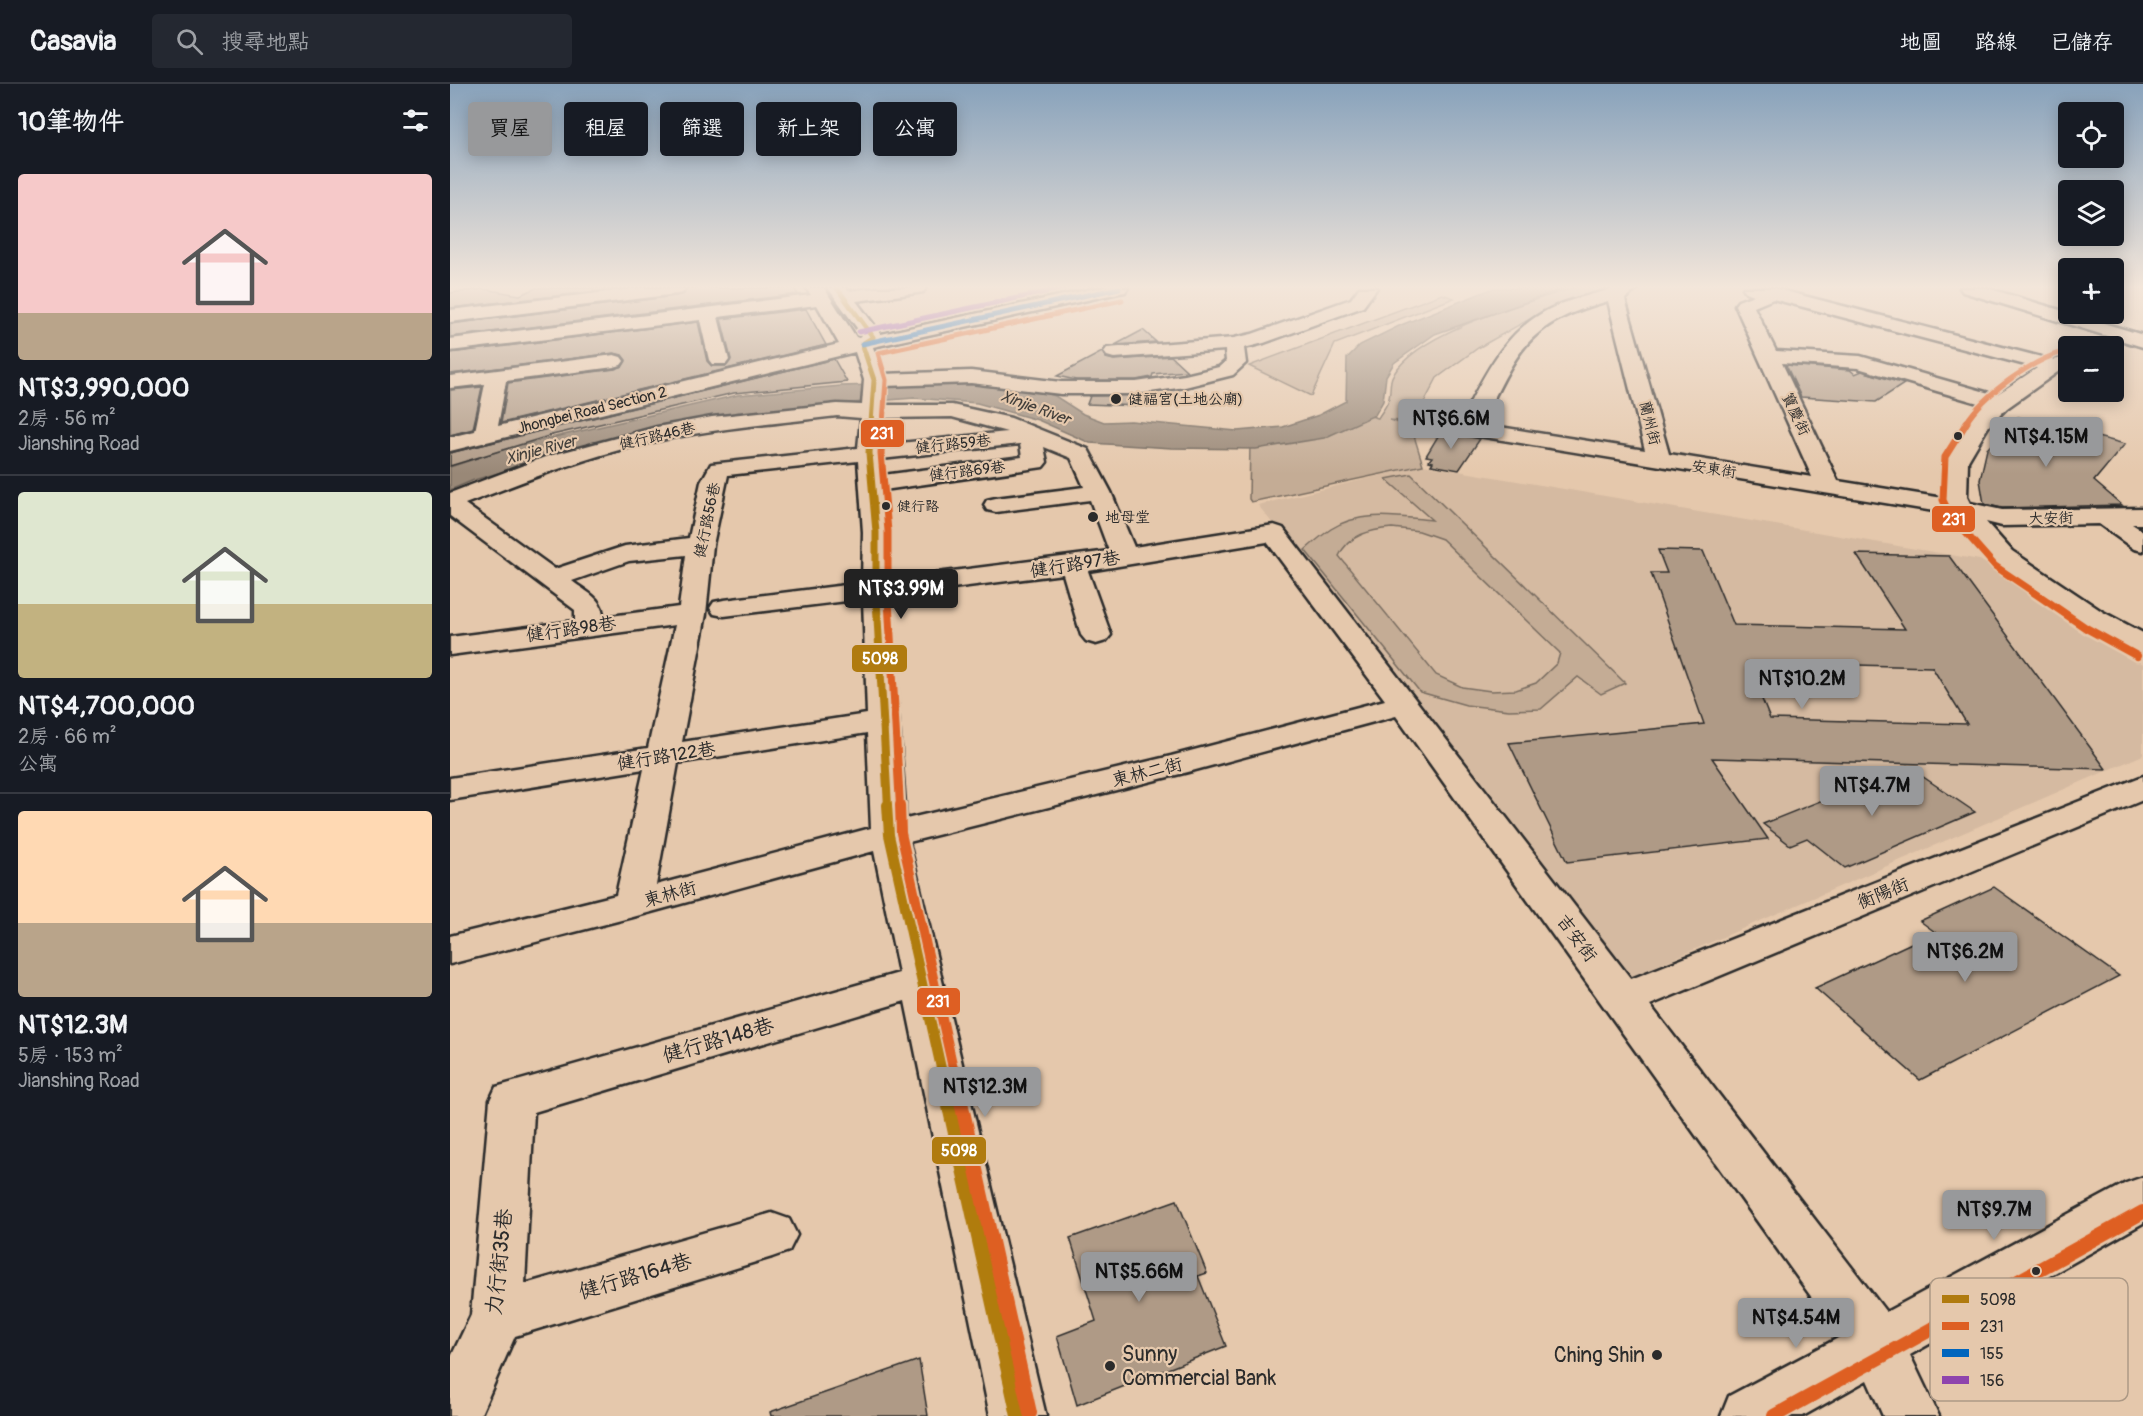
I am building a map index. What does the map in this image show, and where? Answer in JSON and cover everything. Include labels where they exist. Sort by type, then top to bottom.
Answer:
[{"type":"street","points":[[717,350],[719,360]]},
{"type":"street","name":"Jhongbei Road Section 2","points":[[450,444],[837,350]]},
{"type":"street","points":[[863,350],[873,395],[869,453],[876,532],[876,590],[888,835],[923,981],[1018,1416]]},
{"type":"street","points":[[1114,352],[1142,350]]},
{"type":"street","points":[[873,395],[971,377],[1061,387],[1136,388],[1185,381],[1226,371],[1236,363],[1235,350]]},
{"type":"street","name":"安東街","points":[[1510,350],[1468,428],[1960,508]]},
{"type":"street","name":"蘭州街","points":[[1630,350],[1659,460]]},
{"type":"street","name":"寶慶街","points":[[1766,350],[1829,488]]},
{"type":"street","points":[[2006,350],[2058,363]]},
{"type":"street","points":[[2124,355],[2143,360]]},
{"type":"street","points":[[1769,356],[1860,362],[1999,403]]},
{"type":"street","points":[[450,382],[614,361]]},
{"type":"street","points":[[2058,366],[1999,403],[1979,424],[1956,461],[1955,497],[1960,508],[2003,557],[2093,618],[2143,645]]},
{"type":"street","points":[[485,436],[497,376]]},
{"type":"street","points":[[873,395],[1004,423],[1080,454],[1099,492],[1124,556]]},
{"type":"street","name":"健行路46巷","points":[[450,503],[553,462],[657,434],[712,424],[837,410],[873,395]]},
{"type":"street","name":"健行路59巷","points":[[869,453],[1033,436]]},
{"type":"street","name":"健行路69巷","points":[[872,484],[1035,462],[1033,436]]},
{"type":"street","name":"健行路56巷","points":[[633,904],[692,614],[700,545],[708,516],[713,482],[719,469],[869,453]]},
{"type":"street","points":[[996,505],[1099,492]]},
{"type":"street","points":[[450,503],[589,607],[590,627]]},
{"type":"street","name":"大安街","points":[[1960,508],[2002,518],[2143,516]]},
{"type":"street","points":[[2105,517],[2143,543]]},
{"type":"street","name":"健行路97巷","points":[[876,590],[1073,565],[1274,533]]},
{"type":"street","name":"吉安街","points":[[1274,533],[1404,704],[1878,1345],[1911,1416]]},
{"type":"street","points":[[553,579],[625,554],[700,545]]},
{"type":"street","points":[[1073,565],[1096,635]]},
{"type":"street","points":[[724,608],[876,590]]},
{"type":"street","name":"健行路98巷","points":[[450,646],[692,614]]},
{"type":"street","name":"東林二街","points":[[888,835],[1176,765],[1404,704]]},
{"type":"street","name":"健行路122巷","points":[[450,789],[882,721]]},
{"type":"street","name":"衡陽街","points":[[1623,999],[2143,787]]},
{"type":"street","name":"東林街","points":[[450,950],[633,904],[888,835]]},
{"type":"street","name":"健行路148巷","points":[[512,1100],[923,981]]},
{"type":"street","name":"力行街35巷","points":[[452,1416],[497,1317],[512,1100]]},
{"type":"street","points":[[1999,1278],[2143,1198]]},
{"type":"street","name":"健行路164巷","points":[[497,1317],[772,1235]]},
{"type":"street","points":[[1749,1416],[1930,1316]]},
{"type":"shaded area","points":[[1291,350],[1332,350],[1311,396],[1249,366]]},
{"type":"shaded area","points":[[1419,350],[1475,350],[1437,378],[1414,422],[1389,420],[1411,426],[1423,465],[1251,502],[1249,499],[1250,443],[1360,413],[1378,418],[1388,401],[1393,375],[1406,359]]},
{"type":"shaded area","points":[[1423,465],[1980,560],[2143,664],[2143,755],[1631,977],[1258,505]]},
{"type":"shaded area","points":[[1411,474],[1625,683],[1601,694],[1578,677],[1541,709],[1509,710],[1466,705],[1420,692],[1305,550],[1331,529],[1354,519],[1380,516],[1432,520],[1386,479]],"holes":[[[1392,528],[1419,531],[1442,539],[1560,653],[1557,663],[1536,683],[1516,690],[1491,691],[1462,687],[1436,675],[1339,556],[1355,538],[1369,532]]]},
{"type":"water","name":"Xinjie River","points":[[1355,350],[1412,350],[1394,363],[1386,376],[1383,401],[1375,415],[1324,438],[1256,449],[1172,448],[1090,443],[1038,420],[977,403],[914,398],[739,412],[644,431],[474,480],[450,490],[450,467],[511,447],[738,395],[841,386],[976,382],[1031,388],[1055,396],[1083,414],[1104,422],[1131,421],[1237,431],[1283,427],[1319,415],[1346,401],[1347,358]]},
{"type":"building","points":[[473,350],[704,350],[707,361],[712,366],[726,366],[731,359],[729,350],[804,350],[501,423],[508,383],[615,369],[623,366],[626,360],[622,355],[614,353],[450,374],[450,353]]},
{"type":"building","points":[[1102,352],[1106,358],[1114,360],[1171,356],[1187,371],[1153,374],[1152,377],[1136,380],[1076,380],[1057,376]]},
{"type":"building","points":[[834,359],[847,382],[734,393],[552,435],[450,466],[450,453]]},
{"type":"building","points":[[1786,365],[1850,370],[1855,374],[1862,371],[1904,384],[1876,402],[1801,397]]},
{"type":"building","points":[[482,387],[473,429],[450,435],[450,390]]},
{"type":"building","name":"健福宮(土地公廟)","points":[[1144,395],[1139,406],[1087,404],[1090,396]]},
{"type":"building","points":[[2018,417],[2125,444],[2094,481],[2122,505],[2002,508],[1984,504],[1980,480],[1987,449]]},
{"type":"building","points":[[1441,431],[1480,439],[1459,470],[1431,465],[1433,462],[1429,461],[1432,457],[1426,456]]},
{"type":"building","points":[[1658,550],[1703,551],[1734,625],[1905,629],[1856,554],[1949,556],[2106,769],[1712,758],[1768,839],[1567,862],[1509,743],[1704,724],[1651,573],[1667,573]],"holes":[[[1747,662],[1932,667],[1967,724],[1770,719]]]},
{"type":"building","points":[[1907,766],[1975,812],[1845,868],[1807,838],[1790,845],[1763,824]]},
{"type":"building","points":[[1994,887],[2119,976],[1920,1080],[1815,988],[1935,932],[1920,921]]},
{"type":"building","points":[[1177,1200],[1207,1273],[1198,1276],[1226,1346],[1077,1405],[1057,1336],[1096,1321],[1070,1238]]},
{"type":"building","points":[[919,1360],[928,1416],[771,1416],[770,1412]]},
{"type":"transit line","name":"5098","points":[[864,350],[874,380],[869,453],[876,532],[876,590],[889,835],[1018,1416]]},
{"type":"transit line","name":"231","points":[[891,350],[878,353],[886,380],[881,453],[888,531],[888,590],[901,833],[1030,1413]]},
{"type":"transit line","name":"231","points":[[2058,353],[2046,356],[1991,394],[1970,417],[1945,457],[1943,500],[1950,515],[1995,566],[2086,628],[2137,656]]},
{"type":"transit line","name":"231","points":[[2024,1278],[2143,1212]]},
{"type":"transit line","name":"231","points":[[1774,1416],[1930,1330]]},
{"type":"place","name":"健福宮(土地公廟)","points":[[1116,399]]},
{"type":"place","name":"健行路","points":[[886,506]]},
{"type":"place","name":"地母堂","points":[[1093,517]]},
{"type":"place","name":"Ching Shin","points":[[1657,1355]]},
{"type":"place","name":"Sunny Commercial Bank","points":[[1110,1366]]}]
